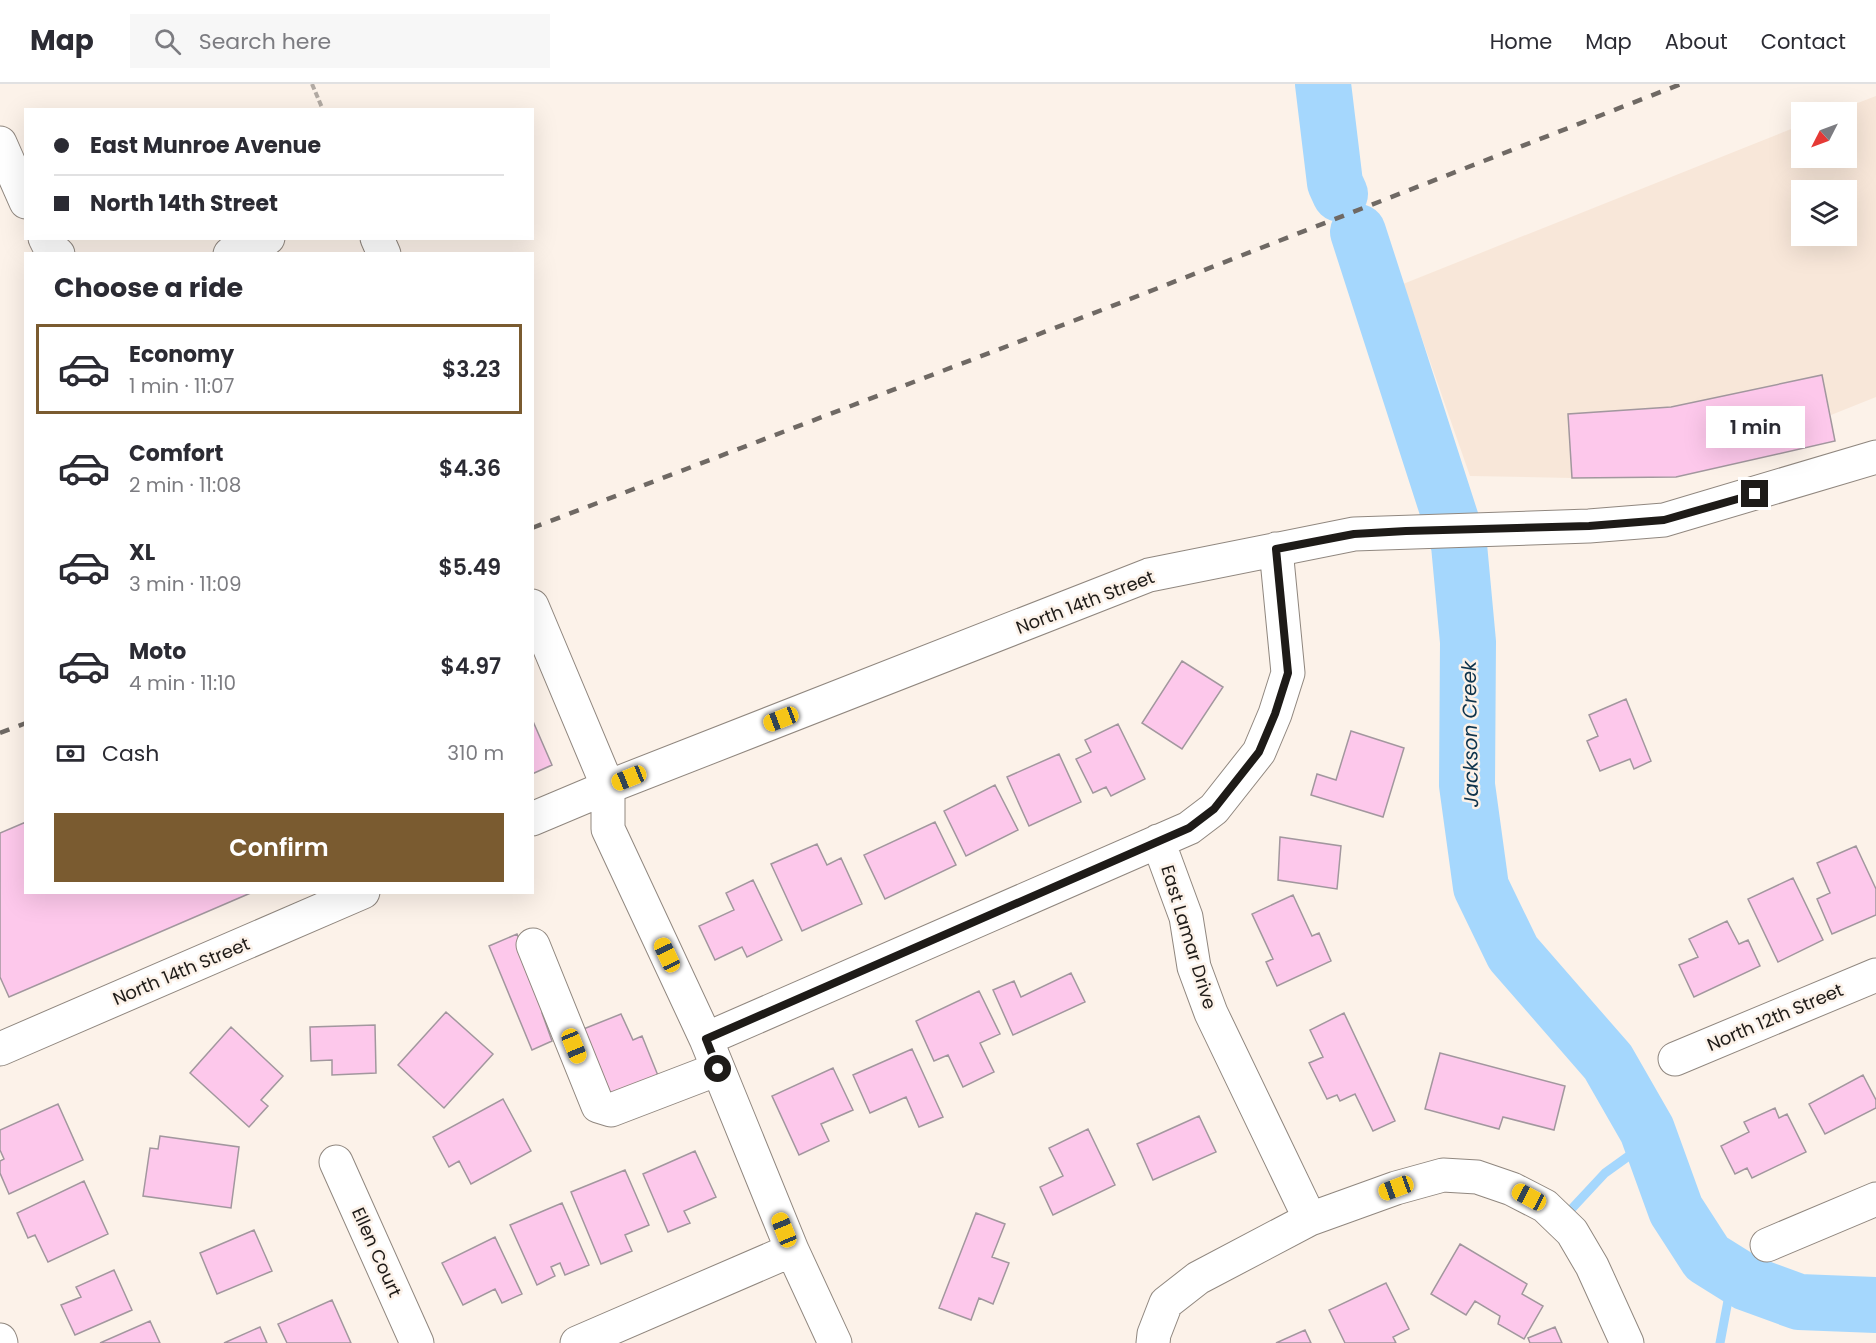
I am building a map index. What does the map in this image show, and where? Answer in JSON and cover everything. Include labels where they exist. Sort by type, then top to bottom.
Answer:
[{"type":"street","points":[[0,143],[24,197]]},
{"type":"street","points":[[46,240],[56,252]]},
{"type":"street","points":[[235,252],[263,240]]},
{"type":"street","name":"North 14th Street","points":[[534,818],[1149,575],[1354,534],[1589,526],[1664,520],[1876,457]]},
{"type":"street","name":"East Lamar Drive","points":[[1276,549],[1288,673],[1275,714],[1259,752],[1214,809],[1189,828],[1158,841],[1186,917],[1194,967],[1211,1013],[1310,1220]]},
{"type":"street","points":[[534,611],[608,787],[608,829],[712,1054],[792,1250],[835,1343]]},
{"type":"street","points":[[533,945],[598,1106],[610,1110],[712,1054],[1158,841]]},
{"type":"street","name":"North 14th Street","points":[[0,1049],[358,894]]},
{"type":"street","name":"North 12th Street","points":[[1674,1059],[1876,975]]},
{"type":"street","name":"Ellen Court","points":[[336,1162],[417,1343]]},
{"type":"street","points":[[1153,1343],[1154,1334],[1166,1303],[1198,1278],[1310,1220],[1396,1188],[1443,1175],[1477,1177],[1512,1189],[1545,1206],[1572,1232],[1592,1266],[1627,1343]]},
{"type":"street","points":[[1767,1245],[1876,1198]]},
{"type":"street","points":[[577,1343],[792,1250]]},
{"type":"path","points":[[312,84],[322,108]]},
{"type":"shaded area","points":[[1876,96],[1876,397],[1831,415],[1822,376],[1671,407],[1569,414],[1572,478],[1470,476],[1403,284],[1791,129],[1791,168],[1857,168],[1857,103]]},
{"type":"building","points":[[1822,375],[1835,441],[1676,477],[1572,478],[1568,414],[1671,407]]},
{"type":"building","points":[[1182,661],[1223,687],[1182,749],[1142,723]]},
{"type":"building","points":[[1626,699],[1651,761],[1634,769],[1630,759],[1600,771],[1587,741],[1598,736],[1589,715]]},
{"type":"building","points":[[534,724],[552,765],[534,773]]},
{"type":"building","points":[[1118,724],[1145,779],[1111,796],[1106,787],[1093,793],[1076,759],[1091,752],[1085,740]]},
{"type":"building","points":[[1351,731],[1404,748],[1383,817],[1311,795],[1317,774],[1336,780]]},
{"type":"building","points":[[1059,754],[1081,802],[1029,826],[1007,777]]},
{"type":"building","points":[[995,785],[1018,830],[966,856],[944,811]]},
{"type":"building","points":[[935,822],[956,865],[885,899],[864,855]]},
{"type":"building","points":[[24,823],[24,894],[248,894],[9,997],[0,977],[0,833]]},
{"type":"building","points":[[1280,837],[1341,846],[1337,889],[1278,880]]},
{"type":"building","points":[[817,844],[827,865],[841,858],[862,904],[802,931],[771,864]]},
{"type":"building","points":[[1856,846],[1876,889],[1876,915],[1832,934],[1817,899],[1830,893],[1817,863]]},
{"type":"building","points":[[1793,878],[1823,940],[1778,962],[1748,899]]},
{"type":"building","points":[[753,880],[782,940],[747,957],[742,947],[715,960],[699,926],[734,910],[726,893]]},
{"type":"building","points":[[1293,895],[1312,936],[1319,933],[1331,961],[1277,986],[1266,962],[1273,959],[1252,914]]},
{"type":"building","points":[[1727,921],[1739,944],[1748,940],[1760,966],[1694,997],[1679,965],[1698,957],[1689,939]]},
{"type":"building","points":[[517,934],[549,1010],[542,1013],[552,1041],[532,1050],[489,946]]},
{"type":"building","points":[[1071,973],[1085,1002],[1013,1035],[993,990],[1014,981],[1021,997]]},
{"type":"building","points":[[979,991],[1000,1034],[980,1043],[994,1072],[963,1087],[948,1055],[934,1061],[916,1021]]},
{"type":"building","points":[[446,1012],[493,1054],[444,1108],[398,1065]]},
{"type":"building","points":[[1344,1013],[1395,1121],[1373,1131],[1355,1094],[1340,1101],[1337,1095],[1327,1099],[1309,1063],[1323,1057],[1310,1030]]},
{"type":"building","points":[[621,1014],[633,1040],[642,1036],[659,1078],[609,1098],[581,1030]]},
{"type":"building","points":[[375,1025],[376,1073],[332,1075],[332,1060],[311,1061],[310,1027]]},
{"type":"building","points":[[231,1027],[283,1076],[261,1100],[268,1106],[249,1127],[190,1073]]},
{"type":"building","points":[[912,1049],[943,1117],[919,1127],[906,1097],[870,1113],[853,1075]]},
{"type":"building","points":[[1440,1053],[1565,1086],[1554,1130],[1503,1117],[1499,1129],[1425,1109]]},
{"type":"building","points":[[833,1068],[853,1110],[821,1124],[829,1141],[799,1155],[772,1096]]},
{"type":"building","points":[[1863,1075],[1876,1100],[1876,1108],[1825,1134],[1809,1104]]},
{"type":"building","points":[[503,1099],[531,1151],[471,1184],[459,1161],[449,1167],[433,1137]]},
{"type":"building","points":[[58,1104],[83,1160],[9,1194],[0,1173],[0,1161],[4,1159],[0,1150],[0,1130]]},
{"type":"building","points":[[1775,1108],[1779,1118],[1787,1114],[1806,1152],[1752,1178],[1747,1168],[1735,1174],[1721,1146],[1749,1132],[1744,1122]]},
{"type":"building","points":[[1199,1116],[1216,1152],[1153,1180],[1137,1144]]},
{"type":"building","points":[[1088,1129],[1115,1185],[1053,1215],[1040,1187],[1063,1176],[1049,1148]]},
{"type":"building","points":[[160,1136],[239,1147],[231,1208],[143,1196],[150,1148],[158,1149]]},
{"type":"building","points":[[695,1151],[716,1197],[684,1211],[690,1223],[668,1232],[643,1174]]},
{"type":"building","points":[[625,1170],[649,1225],[625,1235],[632,1251],[601,1264],[571,1192]]},
{"type":"building","points":[[84,1181],[108,1234],[48,1262],[35,1235],[28,1238],[17,1213]]},
{"type":"building","points":[[562,1203],[589,1265],[565,1275],[560,1263],[551,1267],[555,1276],[537,1285],[510,1225]]},
{"type":"building","points":[[976,1213],[1005,1224],[992,1257],[1009,1263],[993,1304],[979,1298],[971,1320],[939,1308]]},
{"type":"building","points":[[254,1230],[272,1271],[217,1294],[200,1253]]},
{"type":"building","points":[[495,1237],[522,1294],[502,1303],[495,1289],[463,1305],[442,1263]]},
{"type":"building","points":[[1460,1244],[1527,1284],[1522,1294],[1543,1306],[1524,1339],[1498,1324],[1500,1316],[1475,1301],[1466,1315],[1431,1294]]},
{"type":"building","points":[[114,1270],[132,1310],[75,1335],[61,1305],[81,1297],[76,1287]]},
{"type":"building","points":[[1386,1283],[1409,1329],[1393,1337],[1396,1343],[1345,1343],[1329,1310]]},
{"type":"building","points":[[332,1300],[351,1343],[287,1343],[278,1324]]},
{"type":"building","points":[[150,1321],[160,1343],[100,1343]]},
{"type":"building","points":[[260,1327],[267,1343],[224,1343]]},
{"type":"building","points":[[1555,1327],[1562,1343],[1530,1343],[1528,1338]]},
{"type":"building","points":[[1305,1330],[1311,1343],[1276,1343]]},
{"type":"waterway","name":"Jackson Creek","points":[[1323,84],[1335,183],[1340,194]]},
{"type":"waterway","name":"Jackson Creek","points":[[1358,232],[1459,545],[1468,642],[1467,785],[1481,887],[1513,953],[1608,1062],[1647,1130],[1676,1210],[1707,1258],[1747,1283],[1799,1302],[1876,1305]]},
{"type":"waterway","points":[[1564,1217],[1605,1173],[1651,1140]]},
{"type":"waterway","points":[[1720,1343],[1733,1274]]},
{"type":"railway","points":[[534,527],[1107,308],[1681,84]]},
{"type":"railway","points":[[0,733],[24,724]]},
{"type":"route","points":[[718,1069],[706,1039],[1189,828],[1214,809],[1259,752],[1275,714],[1288,673],[1276,549],[1354,534],[1589,526],[1664,520],[1755,494]]}]
